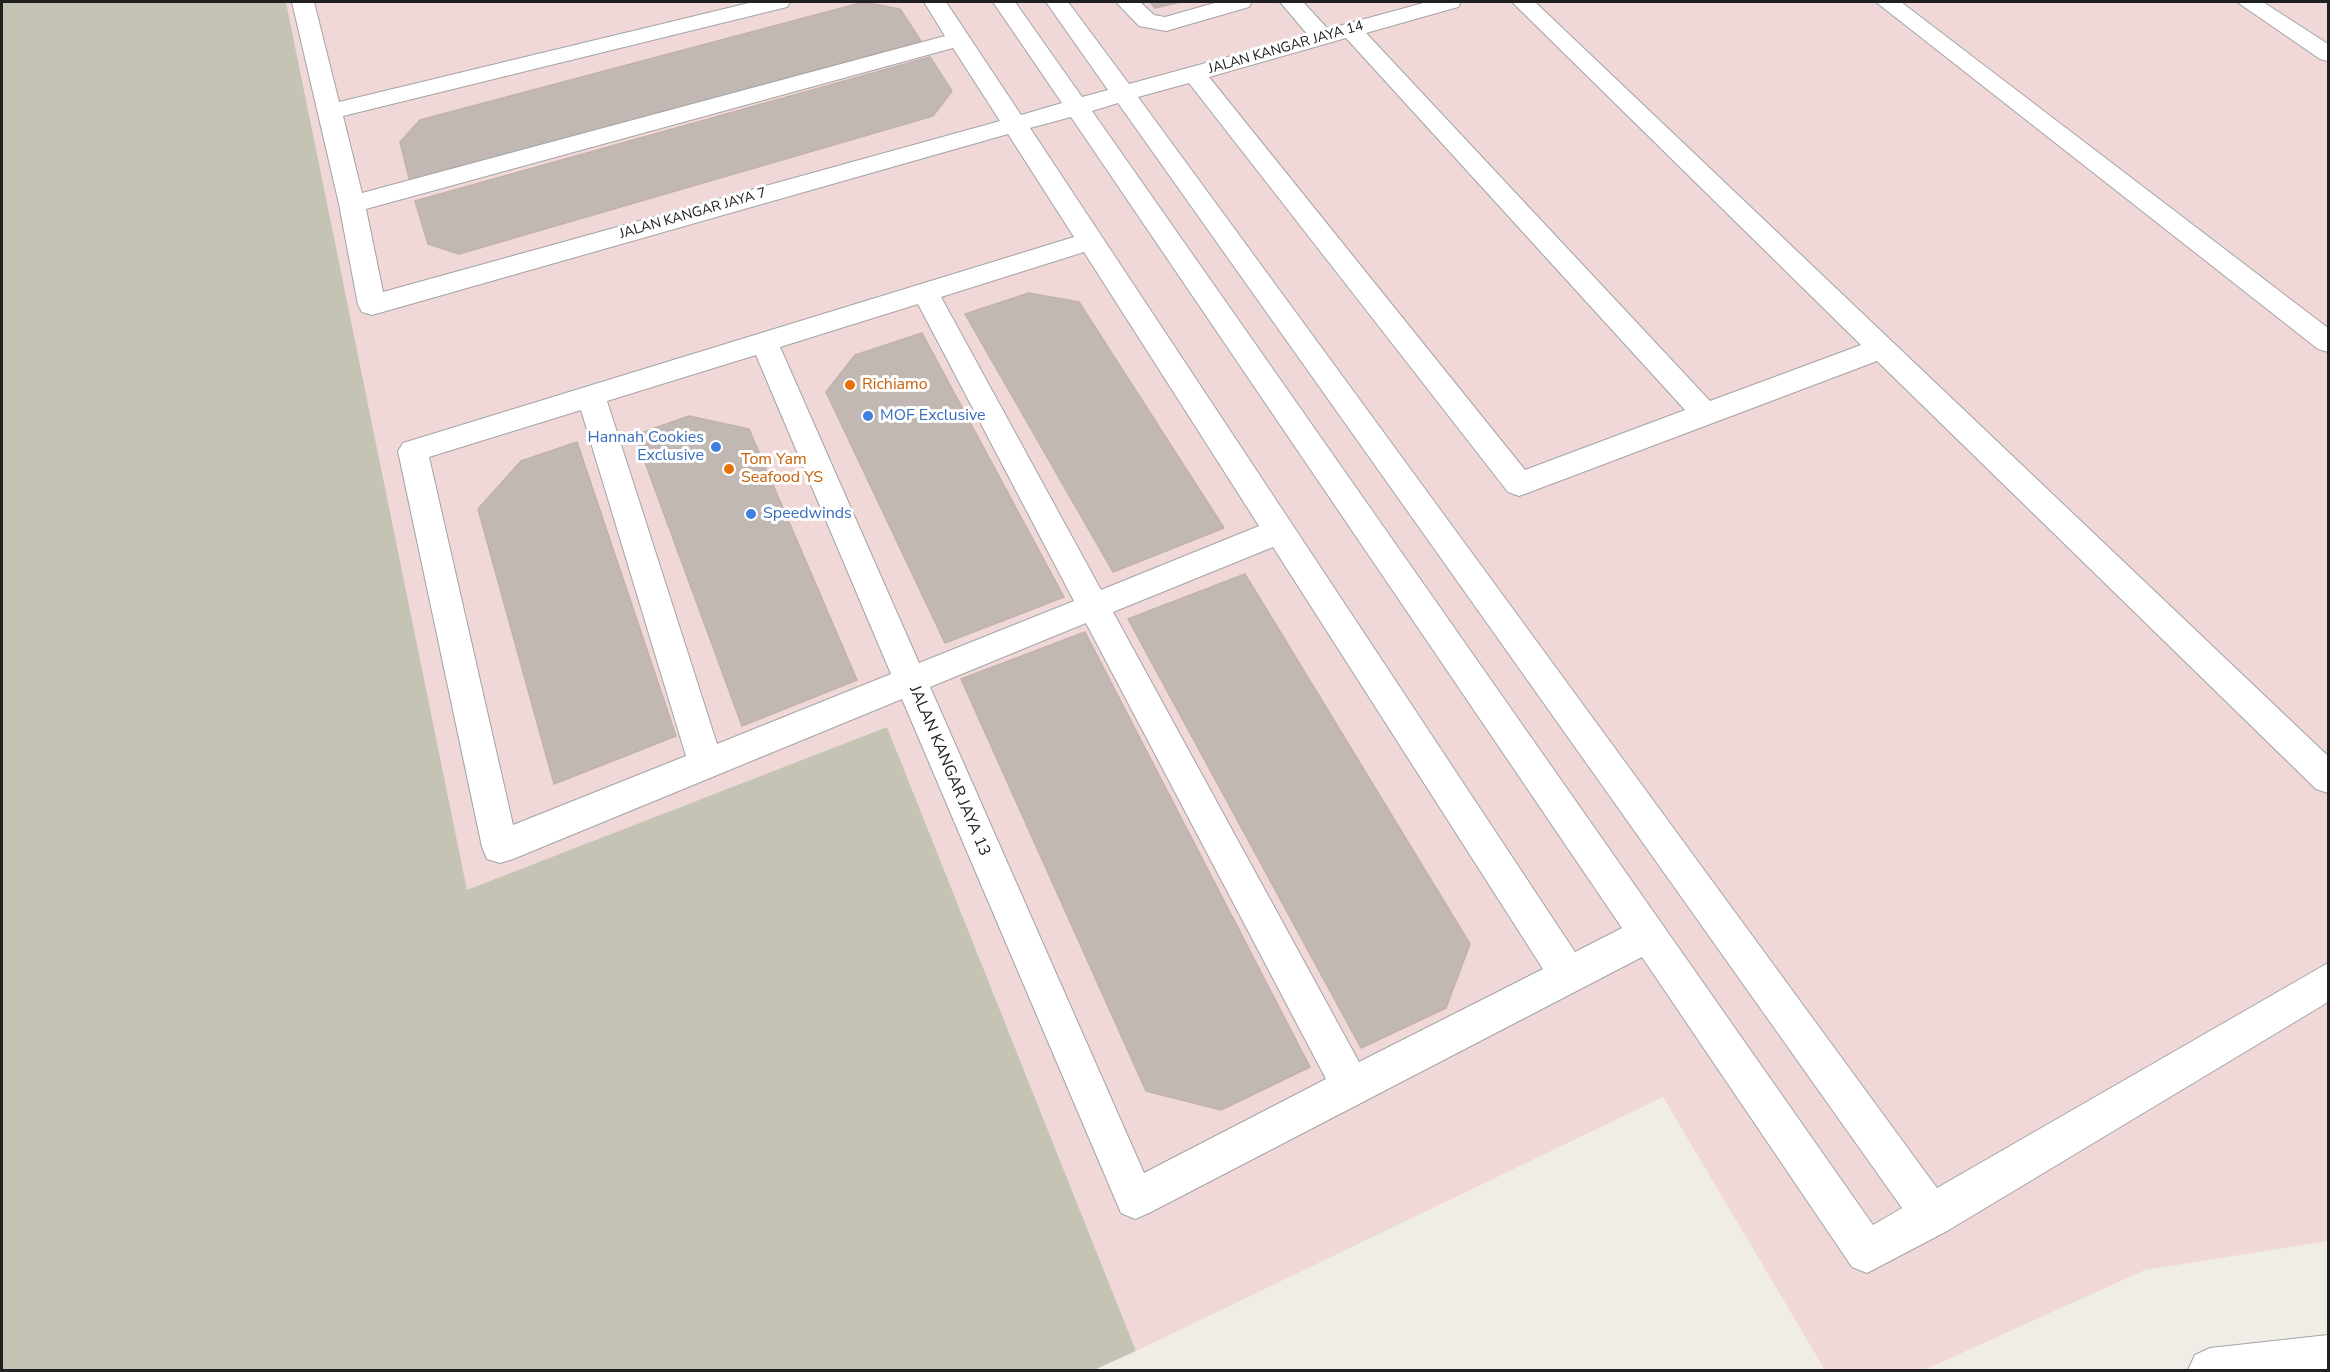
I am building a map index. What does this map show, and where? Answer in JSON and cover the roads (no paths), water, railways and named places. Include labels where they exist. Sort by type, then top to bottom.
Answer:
[{"type":"street","points":[[303,2],[352,204],[960,39]]},
{"type":"street","points":[[329,112],[779,2]]},
{"type":"street","points":[[935,2],[1568,973]]},
{"type":"street","points":[[1004,2],[1867,1252],[1932,1216],[2328,981]]},
{"type":"street","points":[[1057,2],[1932,1216]]},
{"type":"street","points":[[1127,2],[1147,21],[1166,24],[1241,2]]},
{"type":"street","points":[[1291,2],[1323,37]]},
{"type":"street","name":"JALAN KANGAR JAYA 14","points":[[1077,107],[1450,2]]},
{"type":"street","points":[[1523,2],[2328,778]]},
{"type":"street","points":[[1887,2],[2328,340]]},
{"type":"street","points":[[2248,2],[2328,54]]},
{"type":"street","points":[[1350,29],[1705,414]]},
{"type":"street","points":[[1194,74],[1519,484],[1882,348]]},
{"type":"street","name":"JALAN KANGAR JAYA 7","points":[[352,204],[372,304],[1077,107]]},
{"type":"street","points":[[1090,240],[413,451],[500,847],[1280,531]]},
{"type":"street","points":[[925,292],[1352,1088],[1568,973],[1648,934]]},
{"type":"street","name":"JALAN KANGAR JAYA 13","points":[[764,342],[1135,1199],[1352,1088]]},
{"type":"street","points":[[591,396],[706,764]]},
{"type":"street","points":[[2210,1371],[2328,1357]]},
{"type":"place","name":"Richiamo","points":[[850,385]]},
{"type":"place","name":"MOF Exclusive","points":[[868,416]]},
{"type":"place","name":"Hannah Cookies Exclusive","points":[[716,447]]},
{"type":"place","name":"Tom Yam Seafood YS","points":[[729,469]]},
{"type":"place","name":"Speedwinds","points":[[751,514]]}]
